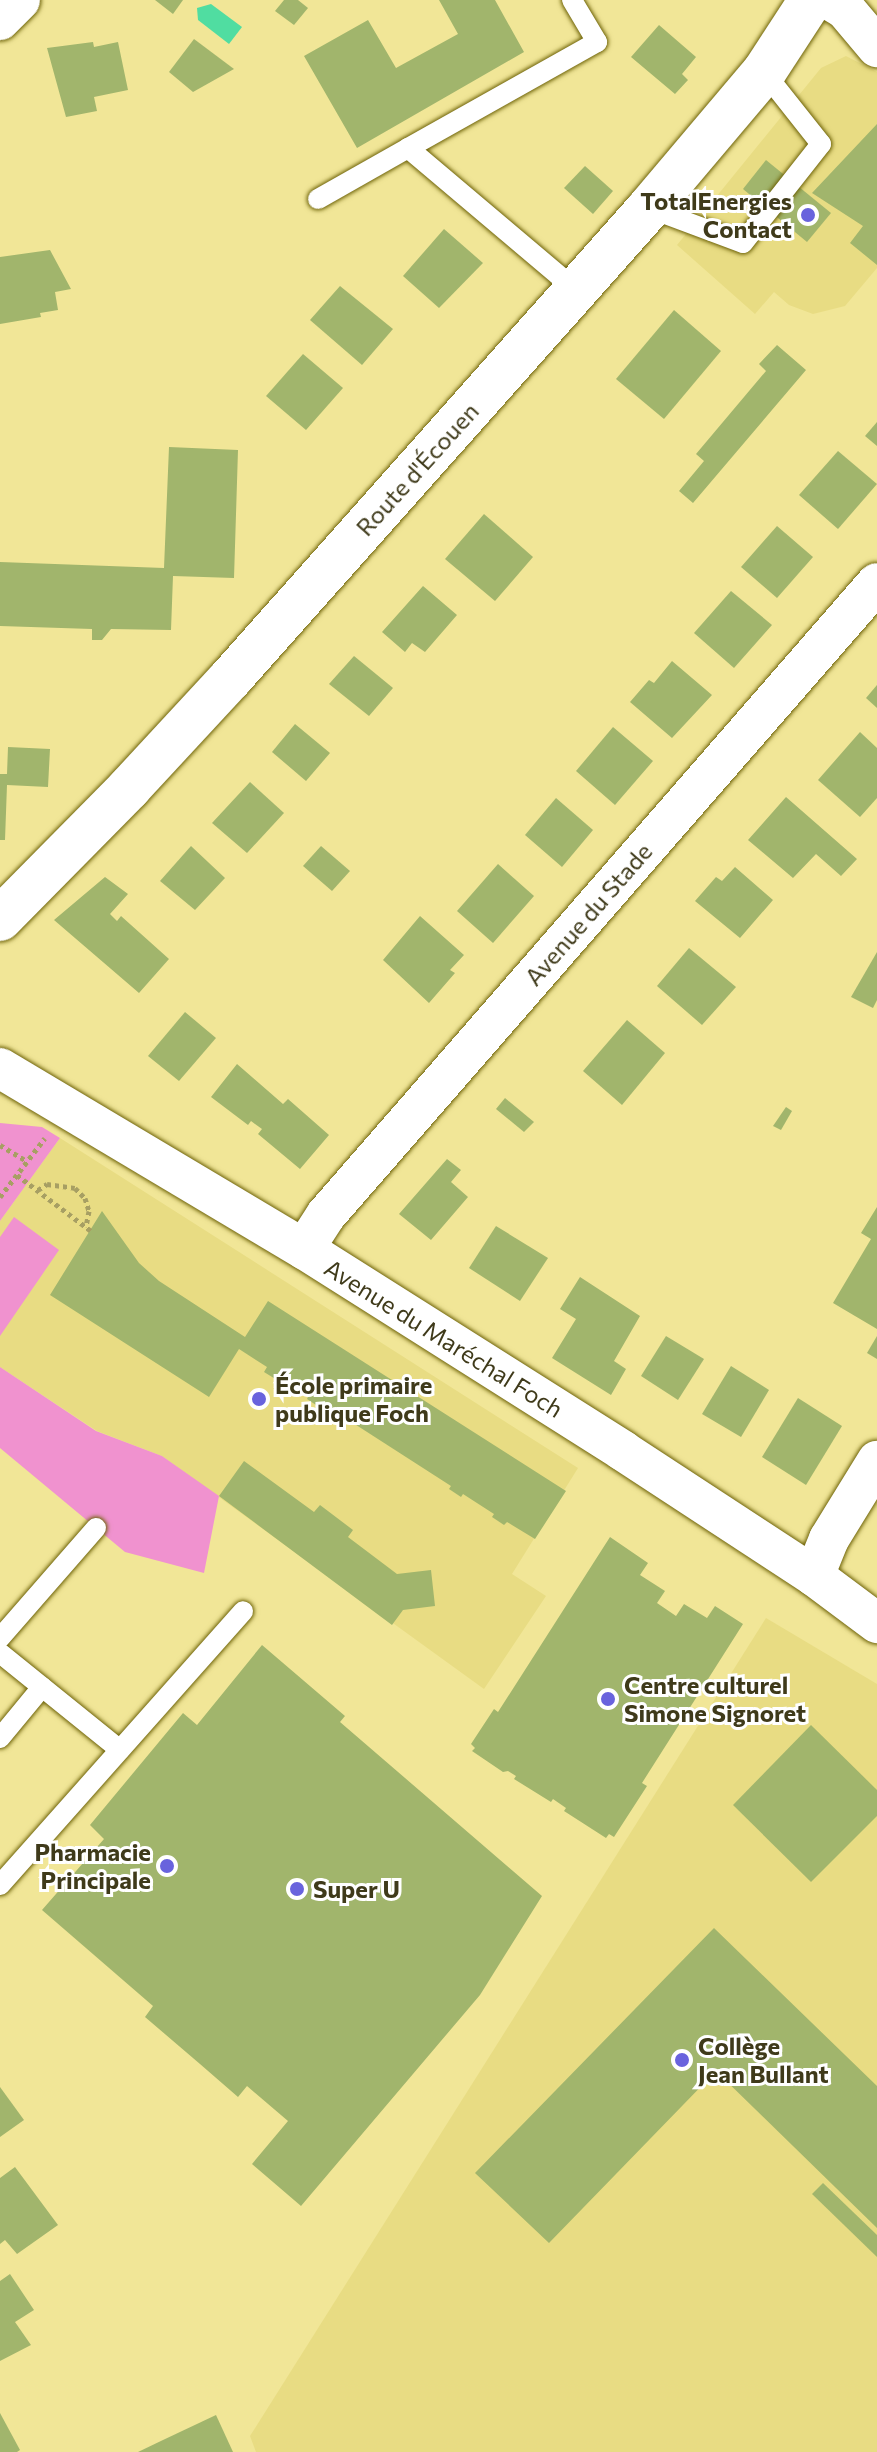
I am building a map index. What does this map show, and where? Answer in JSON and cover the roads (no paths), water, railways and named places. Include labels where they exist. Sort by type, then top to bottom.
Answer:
[{"type":"main road","name":"Route d'Écouen","points":[[0,919],[129,788],[230,679],[649,208],[764,72],[811,0]]},
{"type":"street","points":[[0,20],[20,0]]},
{"type":"street","points":[[830,0],[845,9],[877,47]]},
{"type":"street","name":"Avenue du Stade","points":[[304,1249],[326,1215],[877,583]]},
{"type":"street","name":"Avenue du Maréchal Foch","points":[[0,1068],[304,1249],[814,1576],[877,1623]]},
{"type":"street","points":[[814,1576],[829,1539],[877,1461]]},
{"type":"lane","points":[[318,199],[597,42],[572,0]]},
{"type":"lane","points":[[649,208],[743,243],[821,144],[764,72]]},
{"type":"lane","points":[[408,148],[576,290]]},
{"type":"lane","points":[[0,1638],[96,1528]]},
{"type":"lane","points":[[0,1885],[243,1611]]},
{"type":"lane","points":[[0,1653],[120,1750]]},
{"type":"lane","points":[[0,1738],[42,1687]]},
{"type":"place","name":"TotalEnergies Contact","points":[[808,215]]},
{"type":"place","name":"École primaire publique Foch","points":[[259,1399]]},
{"type":"place","name":"Centre culturel Simone Signoret","points":[[608,1699]]},
{"type":"place","name":"Pharmacie Principale","points":[[167,1866]]},
{"type":"place","name":"Super U","points":[[297,1889]]},
{"type":"place","name":"Collège Jean Bullant","points":[[682,2060]]}]
